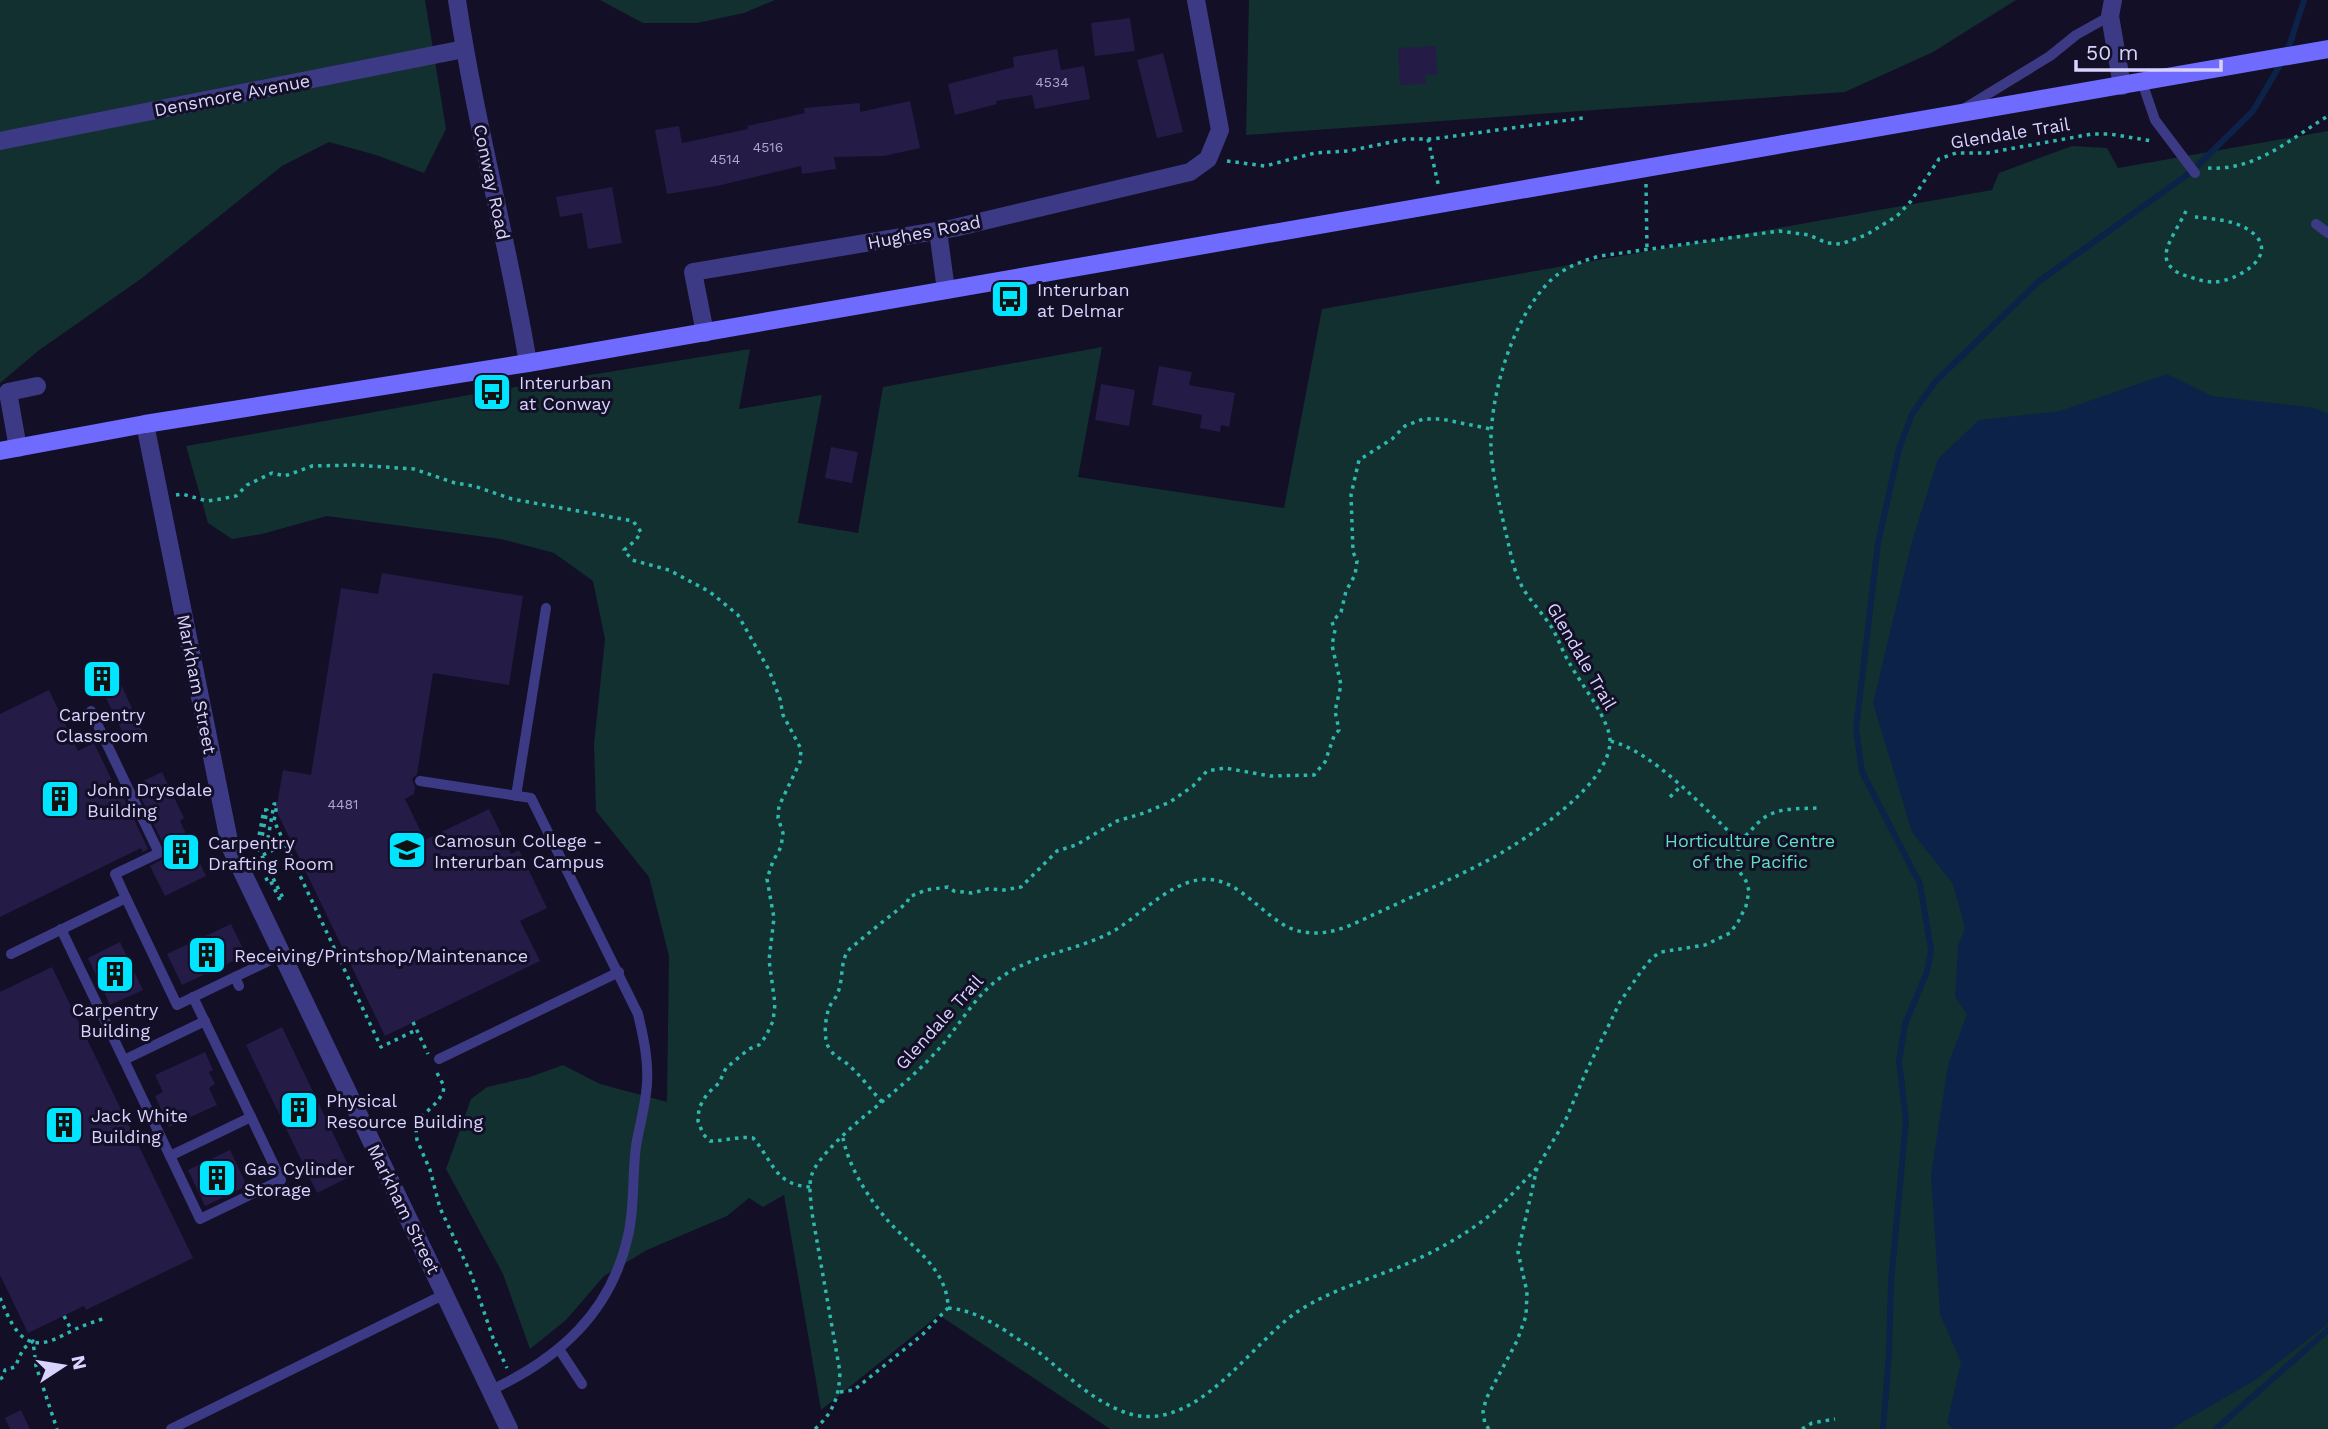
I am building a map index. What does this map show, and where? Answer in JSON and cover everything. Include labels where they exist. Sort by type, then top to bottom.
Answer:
[{"type":"main road","points":[[9,449],[145,424],[705,333],[2328,48]]},
{"type":"street","name":"Conway Road","points":[[457,0],[464,49],[518,302],[528,363]]},
{"type":"street","points":[[1196,0],[1220,131],[1208,159]]},
{"type":"street","points":[[2112,8],[2122,86]]},
{"type":"street","name":"Densmore Avenue","points":[[0,141],[464,49]]},
{"type":"street","name":"Hughes Road","points":[[705,333],[694,272],[938,231],[1190,172],[1208,159]]},
{"type":"street","points":[[938,231],[946,290]]},
{"type":"street","points":[[9,449],[8,392],[37,386]]},
{"type":"street","name":"Markham Street","points":[[145,424],[230,846],[509,1429]]},
{"type":"lane","points":[[1954,115],[2050,56],[2112,8]]},
{"type":"lane","points":[[2142,82],[2155,120],[2195,173]]},
{"type":"lane","points":[[2316,224],[2328,233]]},
{"type":"lane","points":[[516,796],[546,608]]},
{"type":"lane","points":[[91,711],[159,853],[115,874],[177,1005],[237,982],[281,955]]},
{"type":"lane","points":[[420,781],[531,798],[619,972],[638,1014],[646,1048],[647,1091],[636,1145],[629,1235],[615,1278],[592,1317],[559,1349],[513,1380],[491,1390]]},
{"type":"lane","points":[[11,954],[126,898]]},
{"type":"lane","points":[[61,929],[200,1219],[281,1180],[193,997]]},
{"type":"lane","points":[[439,1059],[619,972]]},
{"type":"lane","points":[[124,1060],[205,1021]]},
{"type":"lane","points":[[170,1156],[251,1117]]},
{"type":"lane","points":[[171,1429],[445,1294]]},
{"type":"lane","points":[[559,1349],[582,1384]]},
{"type":"path","name":"Glendale Trail","points":[[839,1392],[840,1372],[812,1213],[812,1174],[829,1150],[921,1067],[948,1038],[982,993],[1001,977],[1028,962],[1106,935],[1182,884],[1196,880],[1224,882],[1295,930],[1329,932],[1412,897],[1522,841],[1551,821],[1594,778],[1610,741],[1602,716],[1568,662],[1554,631],[1523,589],[1514,565],[1491,452],[1500,384],[1511,343],[1538,295],[1553,278],[1575,263],[1600,256],[1779,231],[1809,235],[1828,243],[1841,244],[1866,235],[1897,216],[1911,201],[1939,159],[1956,153],[1987,153],[2092,134],[2110,134],[2160,143],[2200,167],[2223,169],[2249,164],[2266,156],[2328,116]]},
{"type":"path","points":[[1208,159],[1265,166],[1315,153],[1348,151],[1406,139],[1429,139],[1583,118]]},
{"type":"path","points":[[1429,139],[1442,204]]},
{"type":"path","points":[[1646,168],[1647,251]]},
{"type":"path","points":[[2186,211],[2166,248],[2166,259],[2180,275],[2213,282],[2229,280],[2256,263],[2260,255],[2257,237],[2247,230],[2218,219],[2194,216]]},
{"type":"path","points":[[882,1102],[827,1046],[830,1006],[838,994],[842,964],[851,947],[859,944],[879,923],[907,903],[909,897],[926,890],[948,887],[954,891],[972,893],[1021,887],[1056,851],[1076,845],[1117,821],[1170,802],[1193,786],[1207,771],[1225,768],[1270,776],[1314,775],[1325,762],[1334,736],[1339,730],[1335,711],[1340,685],[1332,645],[1335,630],[1332,622],[1341,612],[1346,591],[1355,575],[1357,561],[1353,552],[1351,495],[1359,460],[1392,439],[1405,426],[1423,419],[1441,419],[1492,429]]},
{"type":"path","points":[[160,499],[182,494],[207,501],[236,496],[263,475],[272,473],[285,476],[312,466],[414,469],[512,499],[633,521],[641,532],[624,550],[632,560],[669,570],[710,592],[738,615],[769,670],[783,715],[801,749],[800,762],[779,806],[778,818],[783,833],[781,847],[767,879],[774,918],[769,960],[775,1004],[773,1021],[759,1045],[749,1049],[726,1068],[719,1083],[699,1108],[698,1121],[703,1134],[710,1141],[726,1141],[743,1136],[753,1138],[765,1151],[775,1172],[786,1182],[811,1187]]},
{"type":"path","points":[[948,1308],[963,1309],[981,1316],[1039,1353],[1106,1403],[1133,1415],[1170,1415],[1212,1390],[1269,1334],[1297,1312],[1322,1297],[1405,1265],[1445,1245],[1494,1212],[1537,1168],[1566,1119],[1620,1002],[1642,970],[1661,952],[1705,945],[1730,933],[1746,906],[1749,891],[1746,881],[1738,871],[1738,840],[1681,786],[1623,744],[1610,741]]},
{"type":"path","points":[[1671,797],[1681,786]]},
{"type":"path","points":[[267,846],[274,804],[277,804],[274,821],[381,1047],[416,1030]]},
{"type":"path","points":[[1738,840],[1771,814],[1783,810],[1817,808]]},
{"type":"path","points":[[260,883],[269,878],[280,900],[283,898],[257,846],[264,810],[267,810],[262,837],[269,852]]},
{"type":"path","points":[[256,858],[291,841]]},
{"type":"path","points":[[443,1086],[443,1093],[437,1102],[418,1121],[417,1140],[430,1170],[440,1208],[471,1274],[493,1338],[513,1380]]},
{"type":"path","points":[[815,1429],[826,1419],[839,1392],[854,1390],[922,1335],[948,1308],[948,1297],[941,1278],[872,1202],[854,1168],[843,1138]]},
{"type":"path","points":[[1489,1429],[1485,1424],[1483,1412],[1486,1399],[1517,1341],[1526,1316],[1527,1292],[1518,1252],[1537,1168]]},
{"type":"path","points":[[0,1298],[16,1331],[33,1341],[50,1342],[104,1318]]},
{"type":"path","points":[[64,1316],[72,1331]]},
{"type":"path","points":[[0,1379],[5,1370],[15,1367],[23,1349],[33,1341]]},
{"type":"path","points":[[33,1341],[36,1366],[57,1429]]},
{"type":"path","points":[[1802,1429],[1812,1423],[1835,1419]]},
{"type":"green space","points":[[0,0],[425,0],[446,129],[424,173],[376,155],[329,142],[282,166],[142,278],[38,351],[0,383]]},
{"type":"green space","points":[[600,0],[775,0],[744,13],[697,23],[643,23]]},
{"type":"green space","points":[[1249,0],[2016,0],[1933,52],[1845,92],[1246,135]]},
{"type":"green space","name":"Horticulture Centre of the Pacific","points":[[2328,131],[2328,1429],[1110,1429],[939,1315],[821,1410],[784,1195],[763,1207],[749,1198],[727,1216],[647,1250],[604,1276],[566,1320],[530,1349],[503,1274],[446,1169],[471,1099],[487,1087],[530,1077],[563,1065],[600,1084],[667,1102],[669,956],[649,877],[596,811],[594,744],[605,639],[593,581],[554,553],[501,539],[327,516],[262,534],[232,539],[208,523],[186,446],[491,391],[750,349],[739,409],[822,395],[798,523],[858,533],[883,387],[1102,347],[1078,477],[1284,508],[1322,309],[1992,190],[1999,173],[2072,146],[2107,148],[2118,168]]},
{"type":"water","points":[[2167,374],[2212,396],[2315,408],[2328,414],[2328,1324],[2257,1379],[2171,1429],[1953,1429],[1947,1423],[1961,1362],[1940,1314],[1931,1175],[1948,1065],[1967,1014],[1955,997],[1958,946],[1965,928],[1953,884],[1912,832],[1873,703],[1912,541],[1938,459],[1979,420],[2060,411]]},
{"type":"building","points":[[1130,18],[1135,51],[1095,56],[1091,23]]},
{"type":"building","points":[[1436,46],[1437,75],[1425,75],[1426,84],[1400,85],[1398,48]]},
{"type":"building","points":[[1057,49],[1061,70],[1084,66],[1090,99],[1035,109],[1032,95],[996,101],[997,104],[955,115],[948,84],[1014,67],[1013,57]]},
{"type":"building","points":[[1163,53],[1183,132],[1157,138],[1137,60]]},
{"type":"building","points":[[910,101],[920,148],[884,156],[834,157],[836,169],[802,174],[801,166],[717,186],[667,194],[655,130],[679,126],[682,143],[805,113],[804,108],[860,103],[860,112]]},
{"type":"building","points":[[612,187],[622,243],[588,249],[582,213],[560,217],[556,197]]},
{"type":"building","points":[[1159,366],[1192,372],[1189,385],[1235,393],[1229,427],[1221,425],[1220,432],[1200,428],[1202,415],[1152,405]]},
{"type":"building","points":[[1101,384],[1135,390],[1129,426],[1095,420]]},
{"type":"building","points":[[831,447],[858,452],[852,483],[825,478]]},
{"type":"building","points":[[382,573],[523,596],[509,685],[433,673],[417,774],[412,779],[414,794],[405,799],[425,840],[489,809],[511,854],[519,850],[547,908],[520,921],[540,961],[385,1036],[276,810],[283,770],[311,775],[341,588],[378,594]]},
{"type":"building","points":[[111,662],[144,735],[128,743],[103,692],[93,696],[83,675]]},
{"type":"building","name":"John Drysdale Building","points":[[49,690],[78,751],[94,743],[148,849],[143,852],[141,848],[0,917],[0,714]]},
{"type":"building","points":[[162,772],[184,818],[180,821],[206,876],[165,896],[150,866],[165,858],[166,850],[135,785]]},
{"type":"building","name":"Receiving/Printshop/Maintenance","points":[[231,924],[246,955],[182,985],[167,954]]},
{"type":"building","name":"Carpentry Building","points":[[120,942],[143,990],[110,1005],[88,958]]},
{"type":"building","name":"Jack White Building","points":[[52,967],[193,1258],[86,1310],[84,1306],[28,1333],[0,1275],[0,992]]},
{"type":"building","name":"Physical Resource Building","points":[[282,1027],[353,1175],[317,1193],[246,1045]]},
{"type":"building","points":[[205,1052],[213,1070],[209,1072],[215,1084],[209,1088],[217,1105],[169,1127],[155,1096],[163,1092],[155,1075]]},
{"type":"building","name":"Gas Cylinder Storage","points":[[230,1150],[247,1186],[205,1206],[188,1170]]},
{"type":"building","points":[[21,1410],[30,1429],[10,1429],[5,1418]]},
{"type":"waterway","points":[[1883,1429],[1891,1282],[1906,1121],[1899,1061],[1905,1024],[1927,972],[1931,950],[1920,884],[1862,772],[1856,729],[1878,543],[1899,449],[1912,414],[1935,382],[2038,282],[2191,172],[2253,111],[2287,53],[2304,0]]},
{"type":"waterway","points":[[2216,1429],[2328,1330]]},
{"type":"place","name":"Interurban at Delmar","points":[[1010,299]]},
{"type":"place","name":"Interurban at Conway","points":[[492,392]]},
{"type":"place","name":"Carpentry Classroom","points":[[102,679]]},
{"type":"place","name":"John Drysdale Building","points":[[60,799]]},
{"type":"place","name":"Camosun College - Interurban Campus","points":[[407,850]]},
{"type":"place","name":"Carpentry Drafting Room","points":[[181,852]]},
{"type":"place","name":"Receiving/Printshop/Maintenance","points":[[207,955]]},
{"type":"place","name":"Carpentry Building","points":[[115,974]]},
{"type":"place","name":"Physical Resource Building","points":[[299,1110]]},
{"type":"place","name":"Jack White Building","points":[[64,1125]]},
{"type":"place","name":"Gas Cylinder Storage","points":[[217,1178]]}]
